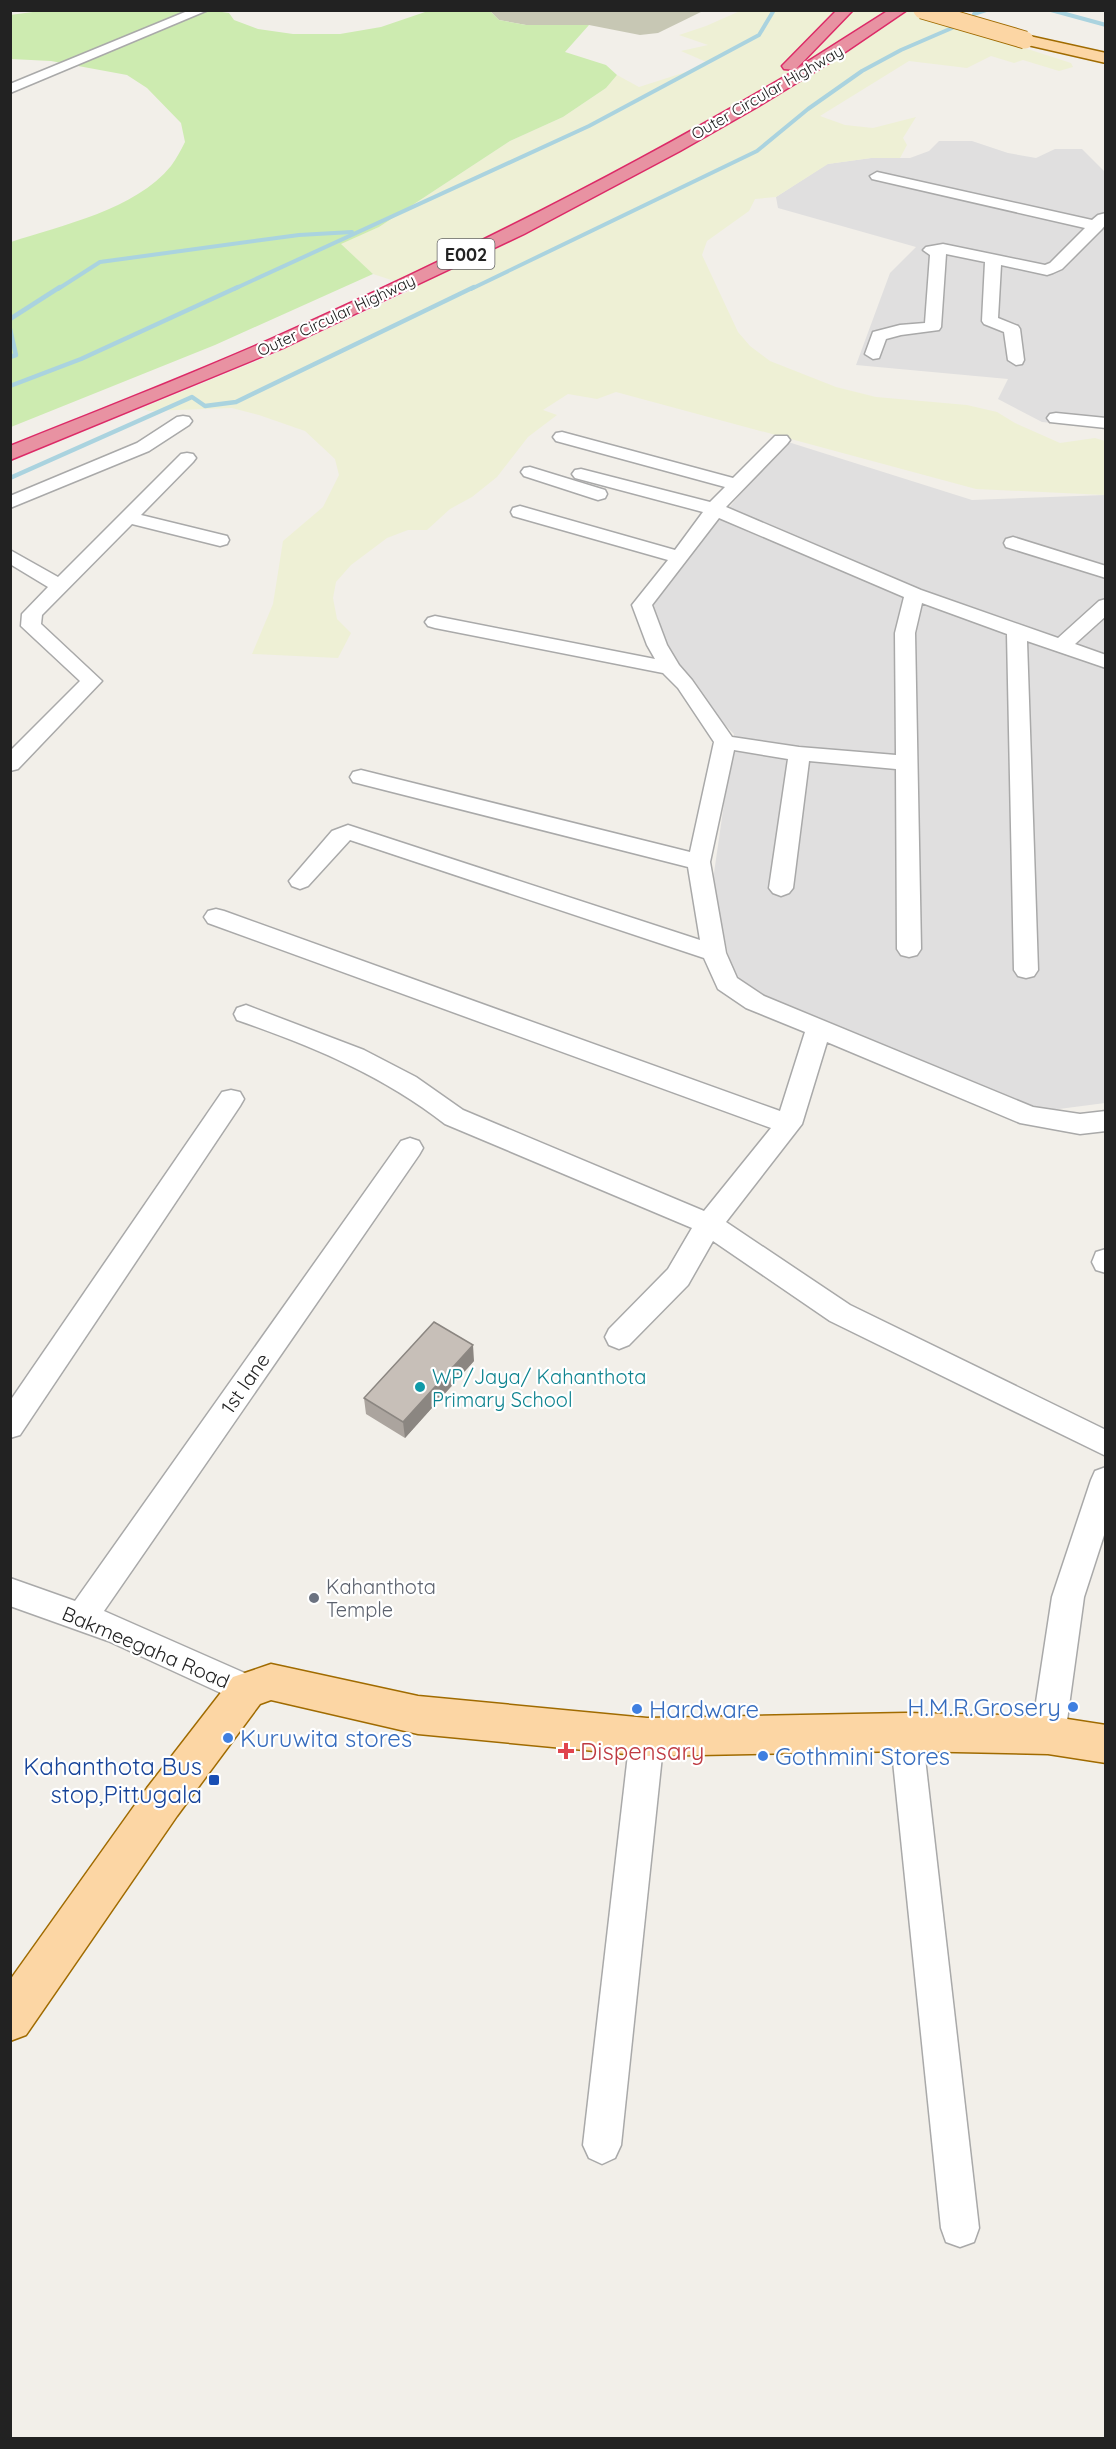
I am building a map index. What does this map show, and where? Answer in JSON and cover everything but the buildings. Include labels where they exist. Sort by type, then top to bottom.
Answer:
[{"type":"highway","points":[[784,71],[846,10]]},
{"type":"highway","name":"Outer Circular Highway","points":[[10,435],[269,330],[468,236],[683,128],[784,71],[879,10]]},
{"type":"highway","name":"Outer Circular Highway","points":[[10,454],[278,343],[494,241],[726,117],[846,47],[900,10]]},
{"type":"highway","points":[[911,26],[941,10]]},
{"type":"highway","points":[[726,117],[872,47]]},
{"type":"main road","points":[[922,10],[1025,40],[1106,58]]},
{"type":"main road","points":[[10,2019],[162,1802],[247,1690],[271,1682],[418,1715],[647,1737],[906,1732],[1048,1734],[1106,1744]]},
{"type":"street","points":[[10,89],[202,10]]},
{"type":"street","points":[[877,176],[1101,222]]},
{"type":"street","points":[[873,354],[879,336],[900,330],[933,327],[938,254],[931,250],[943,249],[1047,270],[1056,266],[1101,222]]},
{"type":"street","points":[[993,260],[990,321],[1012,328],[1016,360]]},
{"type":"street","points":[[1056,418],[1106,423]]},
{"type":"street","points":[[10,503],[143,447],[183,421]]},
{"type":"street","points":[[562,437],[737,484]]},
{"type":"street","points":[[781,440],[737,484],[642,605],[657,645],[670,668],[685,684],[725,742],[799,754],[908,763]]},
{"type":"street","points":[[10,764],[19,742],[92,681],[31,626],[32,614],[188,458]]},
{"type":"street","points":[[530,472],[660,513]]},
{"type":"street","points":[[581,474],[1106,662]]},
{"type":"street","points":[[520,512],[678,557]]},
{"type":"street","points":[[128,518],[220,540]]},
{"type":"street","points":[[682,520],[709,518]]},
{"type":"street","points":[[1013,543],[1106,572]]},
{"type":"street","points":[[10,556],[60,586]]},
{"type":"street","points":[[909,949],[905,633],[914,594]]},
{"type":"street","points":[[1061,646],[1106,605]]},
{"type":"street","points":[[435,622],[670,668]]},
{"type":"street","points":[[1017,632],[1026,970]]},
{"type":"street","points":[[725,742],[699,862],[714,953],[727,983],[755,1002],[1029,1116],[1080,1124],[1106,1121]]},
{"type":"street","points":[[781,888],[799,754]]},
{"type":"street","points":[[361,777],[699,862]]},
{"type":"street","points":[[300,881],[340,836],[348,832],[714,953]]},
{"type":"street","points":[[216,917],[789,1124]]},
{"type":"street","points":[[246,1014],[320,1040],[428,1095],[454,1116],[709,1224],[840,1313],[1106,1444]]},
{"type":"street","points":[[619,1337],[678,1277],[709,1224],[789,1124],[818,1029]]},
{"type":"street","points":[[10,1426],[231,1099]]},
{"type":"street","name":"1st lane","points":[[81,1618],[410,1148]]},
{"type":"street","points":[[1048,1734],[1068,1597],[1106,1480]]},
{"type":"street","name":"Bakmeegaha Road","points":[[10,1592],[117,1630],[247,1690]]},
{"type":"street","points":[[906,1732],[960,2228]]},
{"type":"street","points":[[602,2145],[647,1737]]},
{"type":"shaded area","points":[[490,11],[703,11],[658,33],[640,35],[589,25],[526,25],[499,20]]},
{"type":"shaded area","points":[[740,11],[911,11],[1071,63],[1073,67],[1059,71],[1023,60],[1014,63],[991,56],[967,68],[909,61],[820,116],[845,125],[873,128],[916,117],[903,138],[907,145],[900,158],[871,158],[828,164],[776,197],[755,199],[749,211],[707,241],[702,255],[738,332],[750,346],[770,361],[836,387],[876,397],[967,405],[997,412],[1015,423],[1060,443],[1095,438],[1105,441],[1105,495],[976,489],[616,392],[597,399],[568,394],[543,410],[557,415],[528,437],[497,477],[472,497],[450,509],[427,530],[408,530],[387,538],[351,565],[336,582],[333,598],[337,619],[351,633],[338,658],[252,654],[273,604],[283,541],[323,507],[339,475],[335,459],[305,431],[259,415],[232,408],[149,411],[142,408],[267,357],[416,288],[373,274],[340,244],[379,227],[510,141],[563,117],[606,88],[617,75],[639,87],[711,64],[681,51],[708,45],[679,35]]},
{"type":"shaded area","points":[[939,141],[972,141],[1008,153],[1036,158],[1055,149],[1082,149],[1105,172],[1103,216],[1106,217],[1105,428],[1042,422],[998,399],[1008,379],[856,365],[890,273],[916,247],[778,208],[776,197],[827,164],[871,158],[910,158],[929,151]]},
{"type":"shaded area","points":[[785,441],[972,500],[1105,495],[1105,1103],[1036,1112],[746,987],[733,974],[712,887],[734,734],[665,665],[647,605]]},
{"type":"green space","points":[[48,10],[215,11],[229,13],[234,20],[258,29],[293,34],[340,34],[381,27],[428,11],[490,11],[499,20],[526,25],[589,25],[565,52],[606,65],[617,75],[606,88],[563,117],[510,141],[379,227],[341,244],[373,274],[215,345],[11,427],[11,242],[97,214],[138,194],[171,166],[185,142],[181,123],[147,88],[127,75],[51,61],[11,59],[10,15]]},
{"type":"waterway","points":[[234,289],[589,126],[759,35],[774,10]]},
{"type":"waterway","points":[[974,14],[986,10]]},
{"type":"waterway","points":[[1051,10],[1106,25]]},
{"type":"waterway","points":[[471,289],[757,151],[808,109],[862,71],[901,50],[952,28]]},
{"type":"waterway","points":[[58,289],[100,262],[299,235],[352,232]]},
{"type":"waterway","points":[[10,319],[60,287]]},
{"type":"waterway","points":[[10,386],[81,359],[238,287]]},
{"type":"waterway","points":[[10,478],[192,397],[205,406],[236,402],[474,287]]},
{"type":"waterway","points":[[10,329],[16,355],[10,357]]},
{"type":"place","name":"WP/Jaya/ Kahanthota Primary School","points":[[420,1387]]},
{"type":"place","name":"Kahanthota Temple","points":[[314,1598]]},
{"type":"place","name":"H.M.R.Grosery","points":[[1073,1707]]},
{"type":"place","name":"Hardware","points":[[637,1709]]},
{"type":"place","name":"Kuruwita stores","points":[[228,1738]]},
{"type":"place","name":"Dispensary","points":[[566,1751]]},
{"type":"place","name":"Gothmini Stores","points":[[763,1756]]},
{"type":"place","name":"Kahanthota Bus stop,Pittugala","points":[[214,1780]]}]
